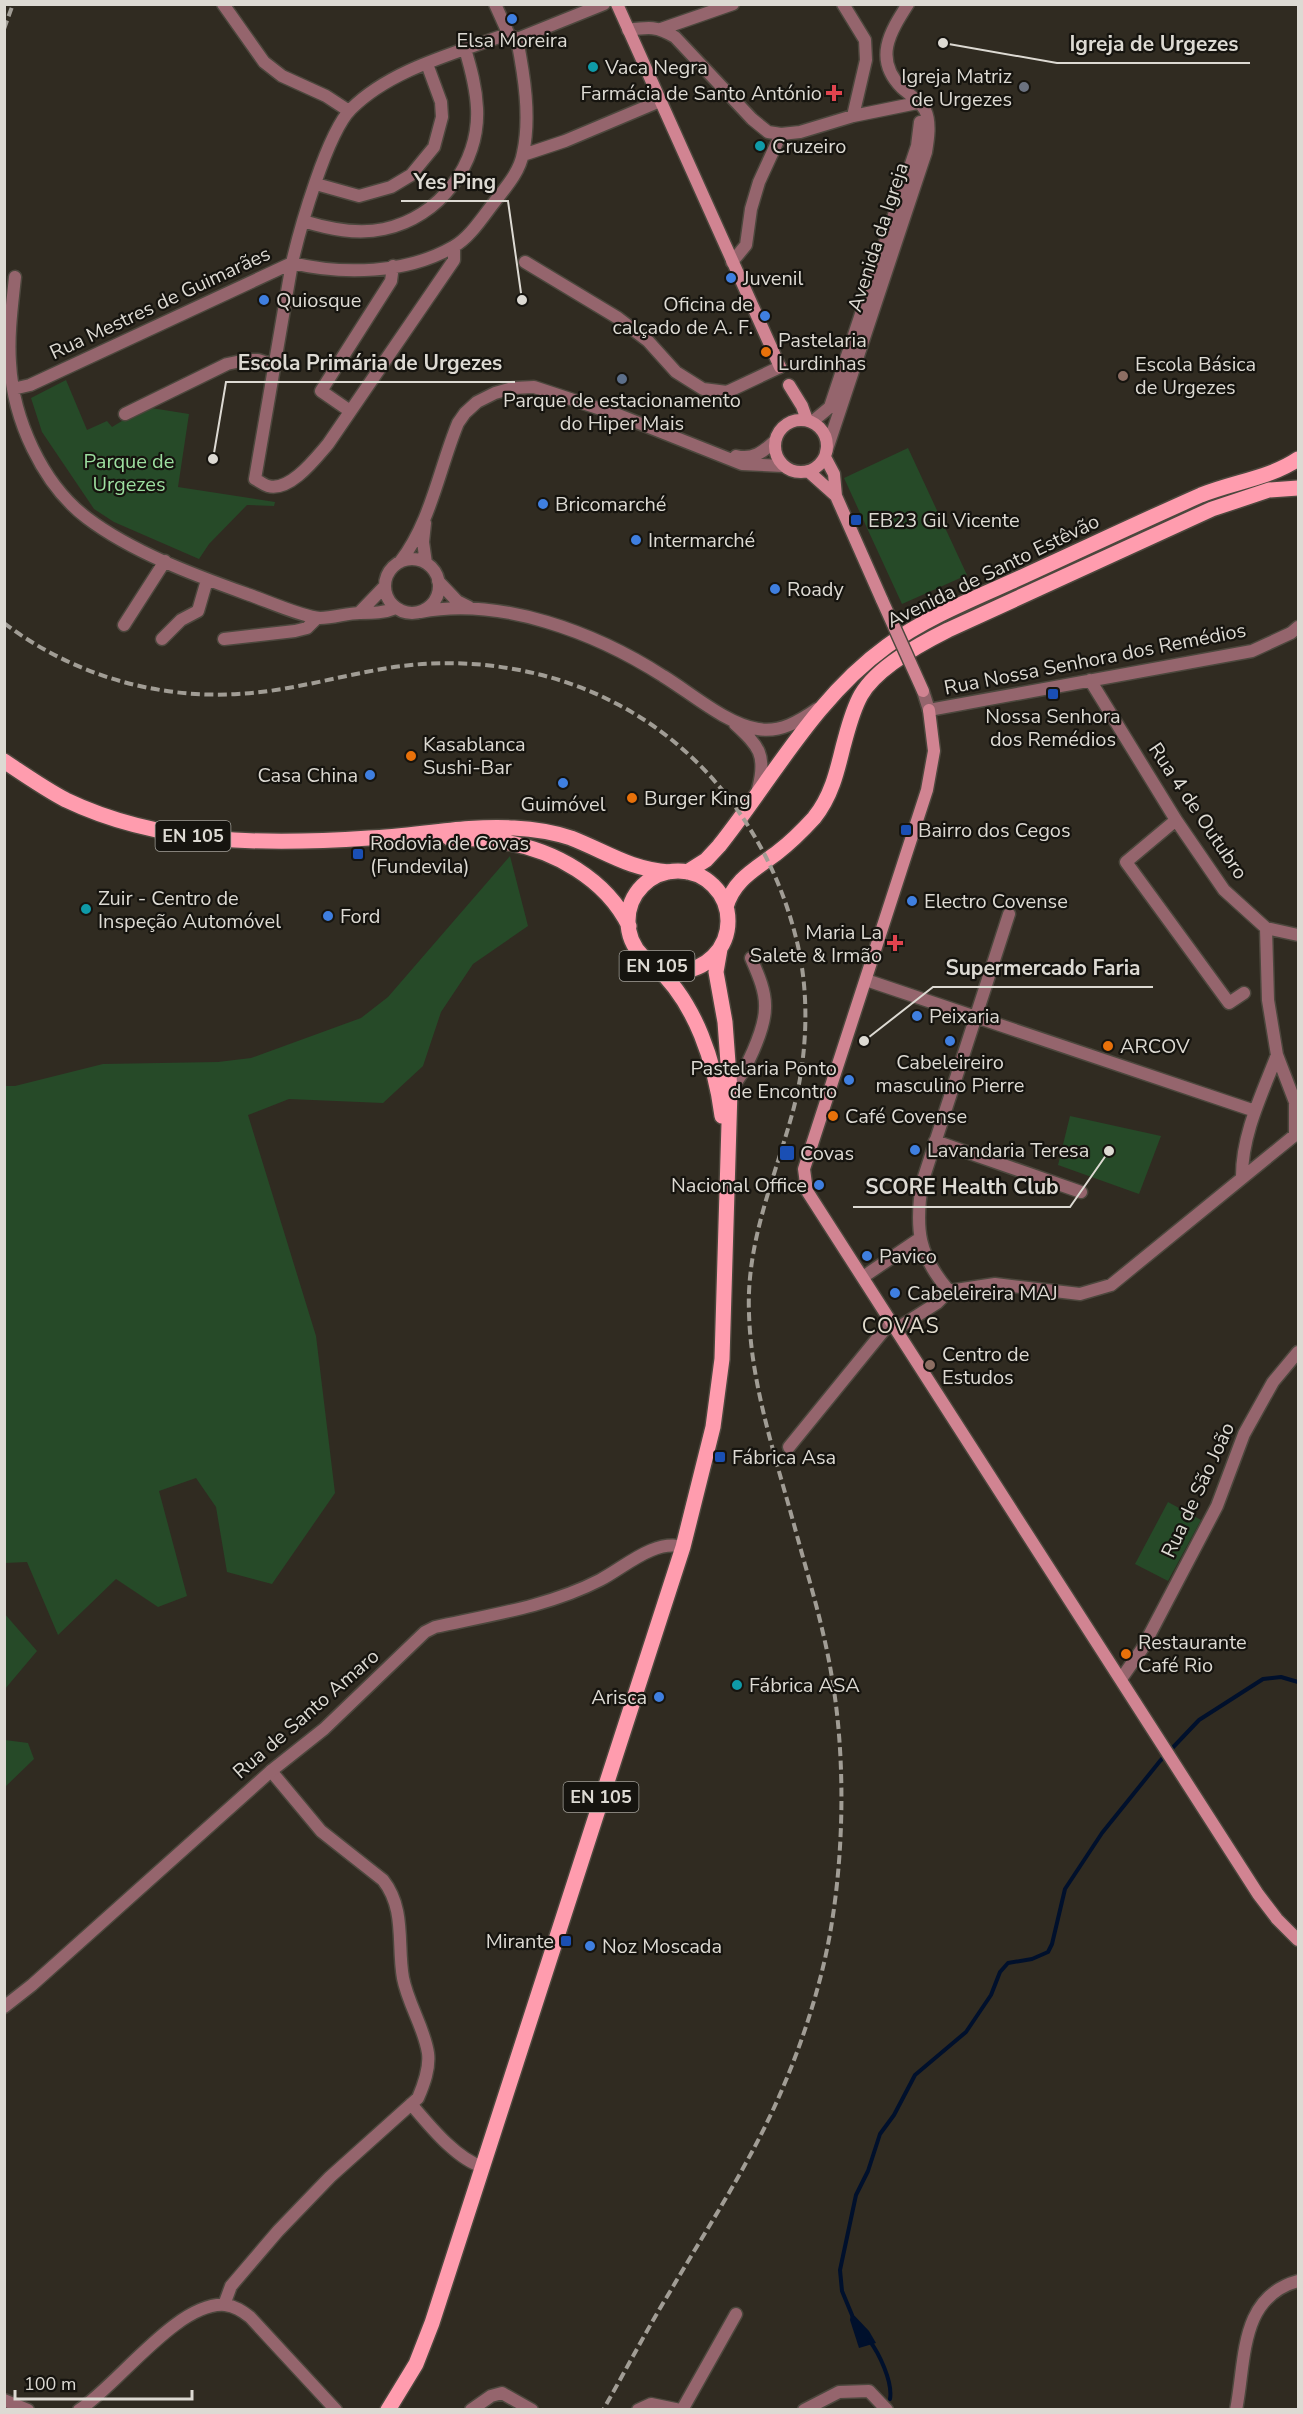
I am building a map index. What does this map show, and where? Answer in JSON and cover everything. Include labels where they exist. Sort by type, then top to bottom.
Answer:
[{"type":"main road","points":[[617,4],[780,367]]},
{"type":"main road","points":[[789,385],[809,421],[824,434],[826,454],[834,474],[836,496],[923,691]]},
{"type":"main road","points":[[789,385],[792,405],[789,422]]},
{"type":"main road","points":[[809,421],[789,422],[782,427],[775,441],[777,459],[790,471],[808,471],[815,468],[826,454]]},
{"type":"main road","name":"Avenida de Santo Estêvão","points":[[687,872],[706,860],[719,846],[825,703],[887,646],[915,628],[1192,500],[1299,459]]},
{"type":"main road","points":[[808,471],[836,496]]},
{"type":"main road","name":"Avenida de Santo Estêvão","points":[[726,907],[730,894],[741,879],[792,840],[816,816],[837,772],[849,723],[861,694],[877,676],[892,664],[948,630],[1212,509],[1269,490],[1299,488]]},
{"type":"main road","points":[[929,710],[934,752],[927,790],[804,1168],[807,1191],[1258,1894],[1277,1919],[1299,1940]]},
{"type":"main road","name":"EN 105","points":[[4,761],[67,800],[98,813],[147,828],[203,838],[253,842],[308,841],[480,828],[534,830],[570,838],[627,864],[648,870],[687,872],[700,876],[721,894],[726,907],[727,928],[716,972],[725,1022],[730,1090],[728,1165],[722,1359],[710,1438],[683,1547],[432,2324],[416,2364],[388,2409]]},
{"type":"main road","name":"EN 105","points":[[398,836],[501,841],[544,853],[586,875],[614,901],[629,926]]},
{"type":"main road","name":"EN 105","points":[[669,872],[655,877],[643,886],[634,898],[629,911],[629,926],[632,940],[639,952],[672,983],[692,1016],[704,1042],[719,1097],[728,1165]]},
{"type":"main road","name":"EN 105","points":[[650,962],[664,969],[680,971],[702,964],[720,949]]},
{"type":"street","points":[[223,4],[264,62],[282,76],[326,96],[349,111]]},
{"type":"street","points":[[495,4],[513,37],[524,83],[523,155],[565,141],[660,100]]},
{"type":"street","points":[[454,247],[454,260],[314,460],[288,483],[269,487],[255,479],[292,263],[316,184],[333,140],[349,111],[369,93],[427,64],[499,37],[513,37],[604,4]]},
{"type":"street","points":[[661,29],[733,4]]},
{"type":"street","points":[[843,4],[865,40],[866,60],[853,116]]},
{"type":"street","points":[[865,40],[887,43],[893,27],[908,4]]},
{"type":"street","points":[[628,30],[651,27],[661,29],[675,37],[752,119],[768,132],[781,134],[800,132],[853,116],[917,103]]},
{"type":"street","name":"Avenida da Igreja","points":[[826,454],[927,152],[925,110],[897,83],[889,69],[887,43]]},
{"type":"street","points":[[303,221],[351,231],[384,229],[399,225],[424,213],[434,205],[462,174],[474,140],[478,109],[475,84],[465,49]]},
{"type":"street","points":[[316,184],[359,196],[391,187],[411,175],[434,147],[442,117],[441,102],[427,64]]},
{"type":"street","name":"Avenida da Igreja","points":[[809,421],[830,406],[917,146],[921,127],[917,103]]},
{"type":"street","points":[[732,262],[746,245],[751,209],[759,182],[781,134]]},
{"type":"street","name":"Rua Mestres de Guimarães","points":[[13,388],[30,385],[292,263],[321,270],[370,270],[413,263],[454,247],[486,213],[512,179],[523,155]]},
{"type":"street","points":[[525,262],[618,318],[648,341],[676,372],[703,388],[727,392],[780,367],[789,385]]},
{"type":"street","points":[[350,411],[321,391],[391,280],[393,266]]},
{"type":"street","points":[[15,277],[9,330],[13,388],[26,431],[47,473],[60,492],[86,518],[165,561],[207,580],[317,618],[387,612],[396,608]]},
{"type":"street","points":[[125,414],[227,364],[246,360],[264,361],[274,365]]},
{"type":"street","points":[[470,607],[403,612],[396,608],[386,594],[385,586],[389,573],[409,550],[426,516],[458,423],[477,402],[495,393],[513,388],[534,387],[559,394],[742,464],[783,466]]},
{"type":"street","points":[[714,452],[743,458],[753,457],[762,453],[775,441]]},
{"type":"street","points":[[426,516],[423,542],[426,563]]},
{"type":"street","points":[[400,562],[418,560],[426,563],[438,581],[457,601],[470,607],[534,620],[590,638],[660,674],[732,721],[757,745],[763,766],[757,794]]},
{"type":"street","points":[[124,625],[165,561]]},
{"type":"street","points":[[162,639],[181,620],[198,611],[207,580]]},
{"type":"street","points":[[420,612],[435,601],[438,581]]},
{"type":"street","points":[[359,613],[385,586]]},
{"type":"street","points":[[224,639],[296,631],[307,628],[317,618]]},
{"type":"street","name":"Rua Nossa Senhora dos Remédios","points":[[929,710],[1252,651],[1299,627]]},
{"type":"street","name":"Rua 4 de Outubro","points":[[1090,680],[1176,820],[1224,890],[1266,928]]},
{"type":"street","points":[[923,691],[929,710]]},
{"type":"street","points":[[732,721],[760,730],[780,729],[807,717],[825,703]]},
{"type":"street","points":[[1176,820],[1126,862],[1229,1003],[1244,993]]},
{"type":"street","points":[[949,1291],[935,1274],[919,1239],[918,1205],[935,1141],[1009,914]]},
{"type":"street","points":[[789,1447],[885,1329],[937,1303],[949,1291],[995,1284],[1080,1294],[1111,1285],[1242,1176],[1297,1135],[1295,1102],[1277,1055],[1268,1000],[1266,928],[1299,935]]},
{"type":"street","points":[[730,1090],[741,1078],[757,1038],[765,1008],[759,977],[751,958]]},
{"type":"street","points":[[866,980],[1256,1111]]},
{"type":"street","points":[[1242,1176],[1242,1155],[1277,1055]]},
{"type":"street","points":[[935,1141],[1081,1192]]},
{"type":"street","points":[[863,1277],[919,1239]]},
{"type":"street","name":"Rua de São João","points":[[1121,1679],[1142,1649],[1216,1506],[1244,1434],[1273,1382],[1299,1352]]},
{"type":"street","name":"Rua de Santo Amaro","points":[[4,2007],[32,1985],[271,1771],[324,1729],[425,1632],[435,1627],[566,1594],[599,1580],[650,1551],[663,1546],[683,1547]]},
{"type":"street","points":[[224,2305],[231,2286],[278,2231],[330,2177],[411,2104],[423,2086],[428,2055],[403,1978],[400,1928],[394,1898],[383,1880],[321,1831],[271,1771]]},
{"type":"street","points":[[411,2104],[436,2133],[465,2159],[483,2167]]},
{"type":"street","points":[[1236,2409],[1250,2325],[1263,2302],[1274,2290],[1299,2281]]},
{"type":"street","points":[[79,2409],[94,2400],[134,2360],[168,2331],[194,2314],[224,2305],[240,2309],[250,2317],[336,2409]]},
{"type":"street","points":[[638,2409],[651,2404],[681,2409],[736,2314]]},
{"type":"street","points":[[804,2409],[839,2392],[869,2391],[887,2409]]},
{"type":"street","points":[[471,2409],[491,2396],[502,2393],[532,2409]]},
{"type":"street","points":[[4,2400],[27,2409]]},
{"type":"green space","name":"Parque de Urgezes","points":[[66,380],[87,430],[107,421],[112,427],[145,407],[189,414],[178,487],[275,502],[274,506],[247,505],[209,544],[199,559],[114,522],[94,509],[42,432],[31,398]]},
{"type":"green space","points":[[908,448],[967,575],[902,604],[844,478]]},
{"type":"green space","points":[[510,856],[528,926],[473,964],[441,1012],[423,1066],[383,1103],[289,1099],[248,1115],[316,1336],[335,1493],[272,1584],[227,1572],[216,1507],[196,1478],[159,1491],[187,1596],[158,1607],[116,1579],[58,1635],[27,1562],[5,1563],[5,1086],[15,1086],[103,1064],[218,1062],[251,1058],[361,1018],[388,997]]},
{"type":"green space","points":[[1070,1116],[1161,1136],[1139,1194],[1058,1165]]},
{"type":"green space","points":[[1168,1502],[1201,1520],[1168,1581],[1135,1564]]},
{"type":"green space","points":[[4,1613],[37,1651],[5,1689],[4,1689]]},
{"type":"green space","points":[[5,1740],[28,1743],[34,1759],[5,1787]]},
{"type":"water","points":[[851,2312],[869,2331],[876,2343],[859,2348],[850,2320]]},
{"type":"waterway","points":[[852,2315],[842,2291],[840,2270],[856,2195],[868,2171],[880,2134],[894,2115],[915,2075],[966,2032],[991,1995],[1000,1972],[1008,1963],[1032,1959],[1048,1952],[1065,1889],[1102,1833],[1160,1761],[1199,1720],[1263,1679],[1281,1677],[1298,1682]]},
{"type":"waterway","points":[[869,2340],[884,2368],[889,2384],[890,2399]]},
{"type":"railway","points":[[4,29],[13,4]]},
{"type":"railway","points":[[4,623],[30,641],[86,669],[145,687],[176,692],[207,694],[260,692],[389,668],[437,663],[517,670],[568,683],[617,704],[649,723],[706,771],[730,800],[751,831],[784,898],[795,934],[803,976],[804,1042],[794,1107],[757,1234],[749,1286],[749,1313],[760,1396],[816,1604],[832,1678],[840,1747],[841,1784],[836,1894],[824,1963],[810,2014],[771,2114],[738,2177],[653,2320],[603,2410]]},
{"type":"place","name":"Elsa Moreira","points":[[512,19]]},
{"type":"place","name":"Igreja de Urgezes","points":[[943,43]]},
{"type":"place","name":"Vaca Negra","points":[[593,67]]},
{"type":"place","name":"Igreja Matriz de Urgezes","points":[[1024,87]]},
{"type":"place","name":"Farmácia de Santo António","points":[[834,93]]},
{"type":"place","name":"Cruzeiro","points":[[760,146]]},
{"type":"place","name":"Juvenil","points":[[731,278]]},
{"type":"place","name":"Quiosque","points":[[264,300]]},
{"type":"place","name":"Yes Ping","points":[[522,300]]},
{"type":"place","name":"Oficina de calçado de A. F.","points":[[765,316]]},
{"type":"place","name":"Pastelaria Lurdinhas","points":[[766,352]]},
{"type":"place","name":"Escola Básica de Urgezes","points":[[1123,376]]},
{"type":"place","name":"Parque de estacionamento do Hiper Mais","points":[[622,379]]},
{"type":"place","name":"Escola Primária de Urgezes","points":[[213,459]]},
{"type":"place","name":"Bricomarché","points":[[543,504]]},
{"type":"place","name":"EB23 Gil Vicente","points":[[856,520]]},
{"type":"place","name":"Intermarché","points":[[636,540]]},
{"type":"place","name":"Roady","points":[[775,589]]},
{"type":"place","name":"Nossa Senhora dos Remédios","points":[[1053,694]]},
{"type":"place","name":"Kasablanca Sushi-Bar","points":[[411,756]]},
{"type":"place","name":"Casa China","points":[[370,775]]},
{"type":"place","name":"Guimóvel","points":[[563,783]]},
{"type":"place","name":"Burger King","points":[[632,798]]},
{"type":"place","name":"Bairro dos Cegos","points":[[906,830]]},
{"type":"place","name":"Rodovia de Covas (Fundevila)","points":[[358,854]]},
{"type":"place","name":"Electro Covense","points":[[912,901]]},
{"type":"place","name":"Zuir - Centro de Inspeção Automóvel","points":[[86,909]]},
{"type":"place","name":"Ford","points":[[328,916]]},
{"type":"place","name":"Maria La Salete & Irmão","points":[[895,943]]},
{"type":"place","name":"Peixaria","points":[[917,1016]]},
{"type":"place","name":"Supermercado Faria","points":[[864,1041]]},
{"type":"place","name":"Cabeleireiro masculino Pierre","points":[[950,1041]]},
{"type":"place","name":"ARCOV","points":[[1108,1046]]},
{"type":"place","name":"Pastelaria Ponto de Encontro","points":[[849,1080]]},
{"type":"place","name":"Café Covense","points":[[833,1116]]},
{"type":"place","name":"Lavandaria Teresa","points":[[915,1150]]},
{"type":"place","name":"SCORE Health Club","points":[[1109,1151]]},
{"type":"place","name":"Covas","points":[[787,1153]]},
{"type":"place","name":"Nacional Office","points":[[819,1185]]},
{"type":"place","name":"Pavico","points":[[867,1256]]},
{"type":"place","name":"Cabeleireira MAJ","points":[[895,1293]]},
{"type":"place","name":"Centro de Estudos","points":[[930,1365]]},
{"type":"place","name":"Fábrica Asa","points":[[720,1457]]},
{"type":"place","name":"Restaurante Café Rio","points":[[1126,1654]]},
{"type":"place","name":"Fábrica ASA","points":[[737,1685]]},
{"type":"place","name":"Arisca","points":[[659,1697]]},
{"type":"place","name":"Mirante","points":[[566,1941]]},
{"type":"place","name":"Noz Moscada","points":[[590,1946]]},
{"type":"district","name":"COVAS","points":[[901,1326]]}]
